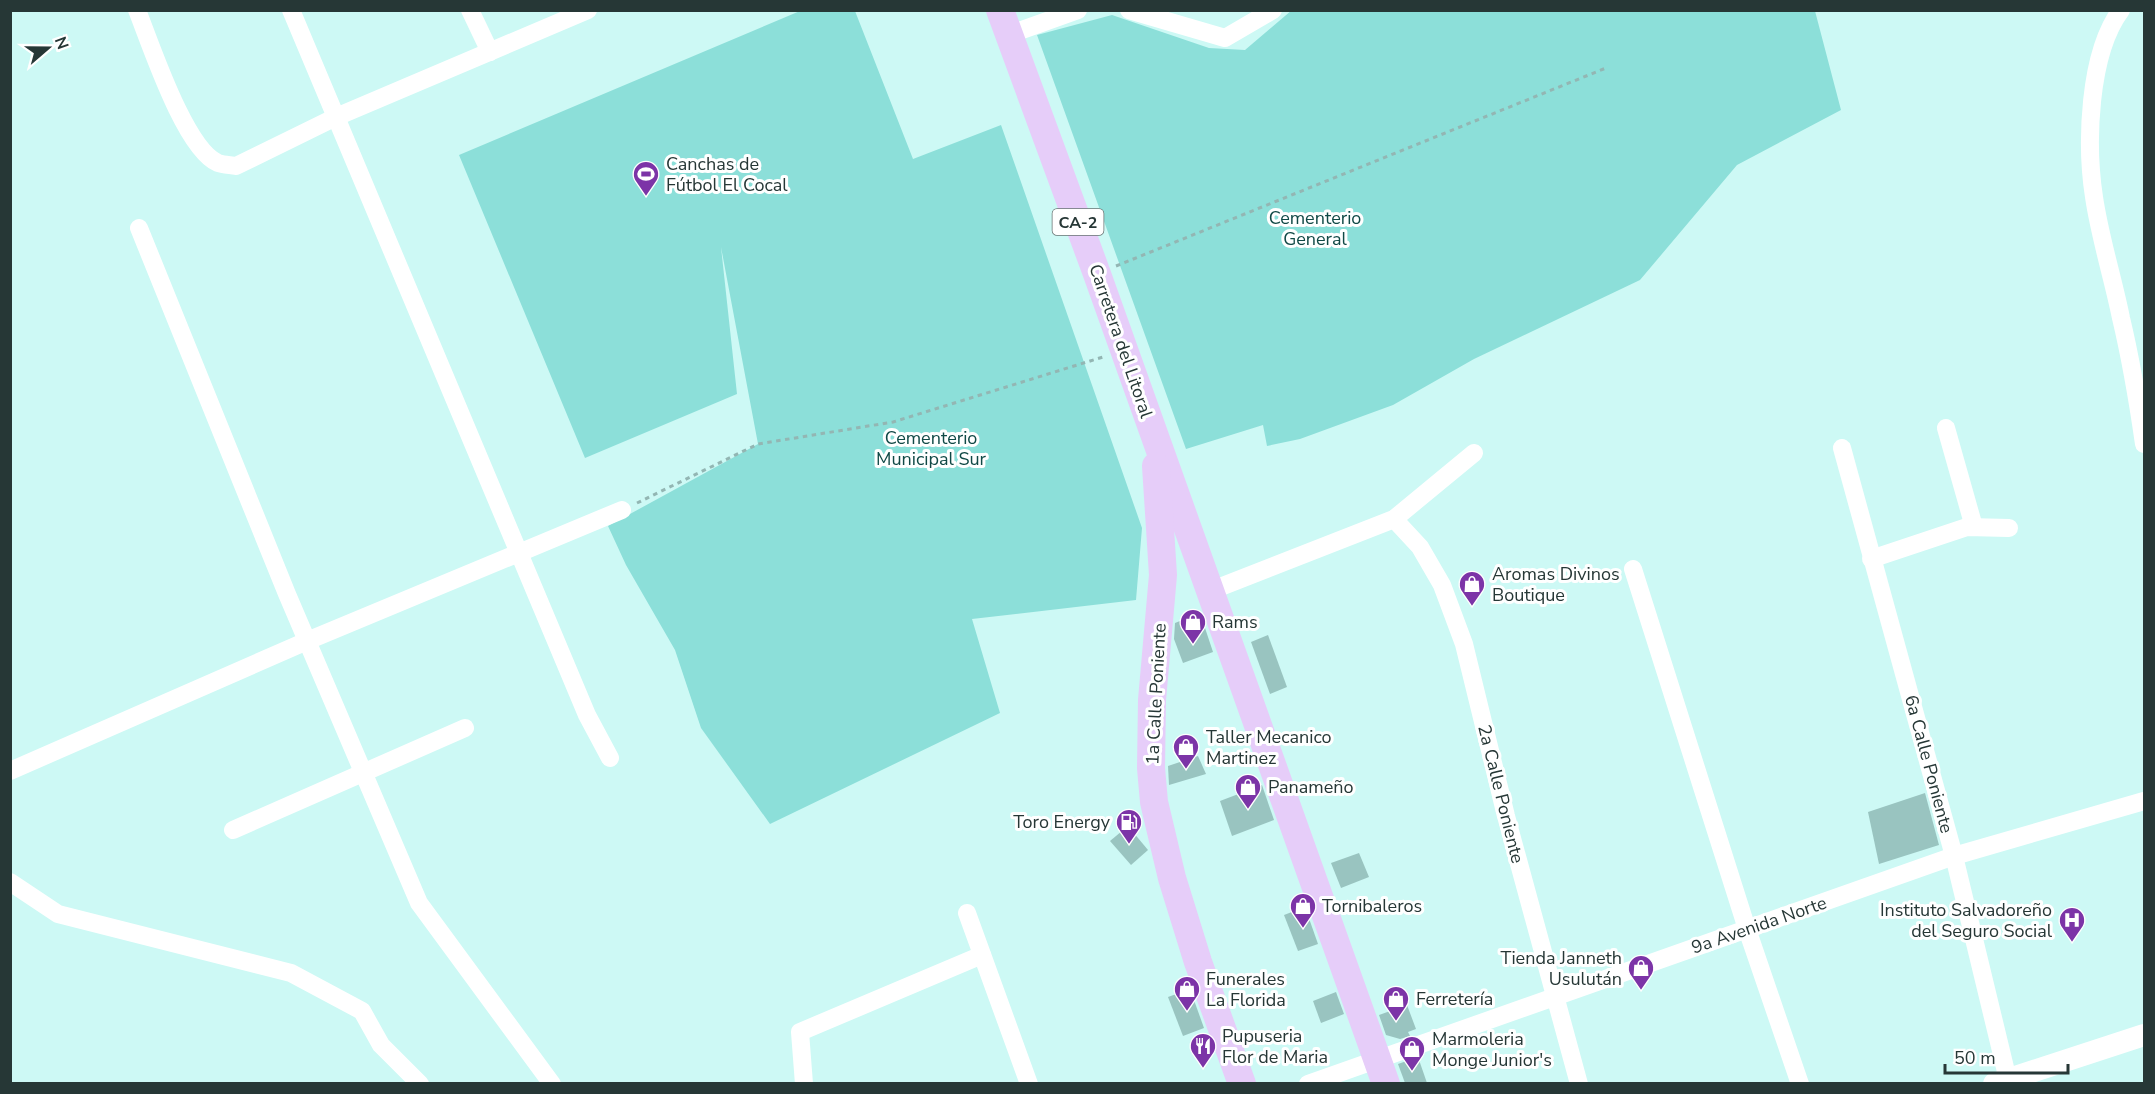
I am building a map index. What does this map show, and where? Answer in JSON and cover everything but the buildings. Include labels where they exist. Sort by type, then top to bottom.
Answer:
[{"type":"main road","name":"Carretera del Litoral","points":[[1004,23],[1125,351],[1153,434]]},
{"type":"main road","name":"1a Calle Poniente","points":[[1153,434],[1163,575],[1152,700],[1151,768],[1157,821],[1198,962],[1242,1083]]},
{"type":"main road","name":"CA-2","points":[[1153,434],[1386,1083]]},
{"type":"main road","points":[[1163,575],[1182,566],[1208,585]]},
{"type":"street","points":[[137,10],[184,125],[200,149],[218,163],[236,166],[336,117],[588,10]]},
{"type":"street","points":[[291,10],[521,552],[587,715],[610,758]]},
{"type":"street","points":[[470,10],[490,52]]},
{"type":"street","points":[[1004,23],[1078,10]]},
{"type":"street","points":[[1129,10],[1225,38],[1273,10]]},
{"type":"street","points":[[2121,10],[2114,20],[2097,69],[2090,121],[2094,196],[2122,320],[2145,444]]},
{"type":"street","points":[[140,228],[307,641],[419,903],[552,1083]]},
{"type":"street","points":[[1946,428],[1974,527]]},
{"type":"street","name":"6a Calle Poniente","points":[[1842,447],[1954,856],[2004,1082]]},
{"type":"street","points":[[1208,585],[1394,519],[1474,453]]},
{"type":"street","points":[[10,771],[307,641],[622,510]]},
{"type":"street","name":"2a Calle Poniente","points":[[1394,519],[1420,547],[1442,585],[1464,644],[1554,996],[1579,1083]]},
{"type":"street","points":[[1871,559],[1974,527],[2009,528]]},
{"type":"street","points":[[1633,569],[1748,929],[1800,1083]]},
{"type":"street","points":[[233,830],[465,728]]},
{"type":"street","name":"9a Avenida Norte","points":[[1308,1083],[1954,856],[2145,801]]},
{"type":"street","points":[[10,882],[58,914],[291,973],[362,1011],[381,1045],[420,1083]]},
{"type":"street","points":[[967,913],[1029,1083]]},
{"type":"street","points":[[804,1083],[800,1032],[982,955]]},
{"type":"street","points":[[2004,1082],[2145,1035]]},
{"type":"path","points":[[1097,274],[1606,68]]},
{"type":"path","points":[[622,510],[758,444],[893,422],[1125,351]]},
{"type":"green space","name":"Cementerio General","points":[[1292,10],[1815,11],[1841,110],[1737,165],[1640,280],[1474,359],[1393,405],[1300,439],[1267,446],[1263,425],[1186,449],[1037,35],[1112,15],[1209,48],[1245,50]]},
{"type":"green space","name":"Cementerio Municipal Sur","points":[[800,11],[855,11],[913,159],[1001,125],[1142,528],[1136,600],[972,619],[1000,713],[770,824],[701,728],[675,650],[626,565],[608,526],[758,444],[721,247],[737,394],[585,458],[459,155]]},
{"type":"place","name":"Canchas de Fútbol El Cocal","points":[[646,197]]},
{"type":"place","name":"Aromas Divinos Boutique","points":[[1472,607]]},
{"type":"place","name":"Rams","points":[[1193,645]]},
{"type":"place","name":"Taller Mecanico Martinez","points":[[1186,770]]},
{"type":"place","name":"Panameño","points":[[1248,810]]},
{"type":"place","name":"Toro Energy","points":[[1129,845]]},
{"type":"place","name":"Tornibaleros","points":[[1303,929]]},
{"type":"place","name":"Instituto Salvadoreño del Seguro Social","points":[[2072,943]]},
{"type":"place","name":"Tienda Janneth Usulután","points":[[1641,991]]},
{"type":"place","name":"Funerales La Florida","points":[[1187,1012]]},
{"type":"place","name":"Ferretería","points":[[1396,1022]]},
{"type":"place","name":"Pupuseria Flor de Maria","points":[[1203,1069]]},
{"type":"place","name":"Marmoleria Monge Junior's","points":[[1412,1072]]}]
